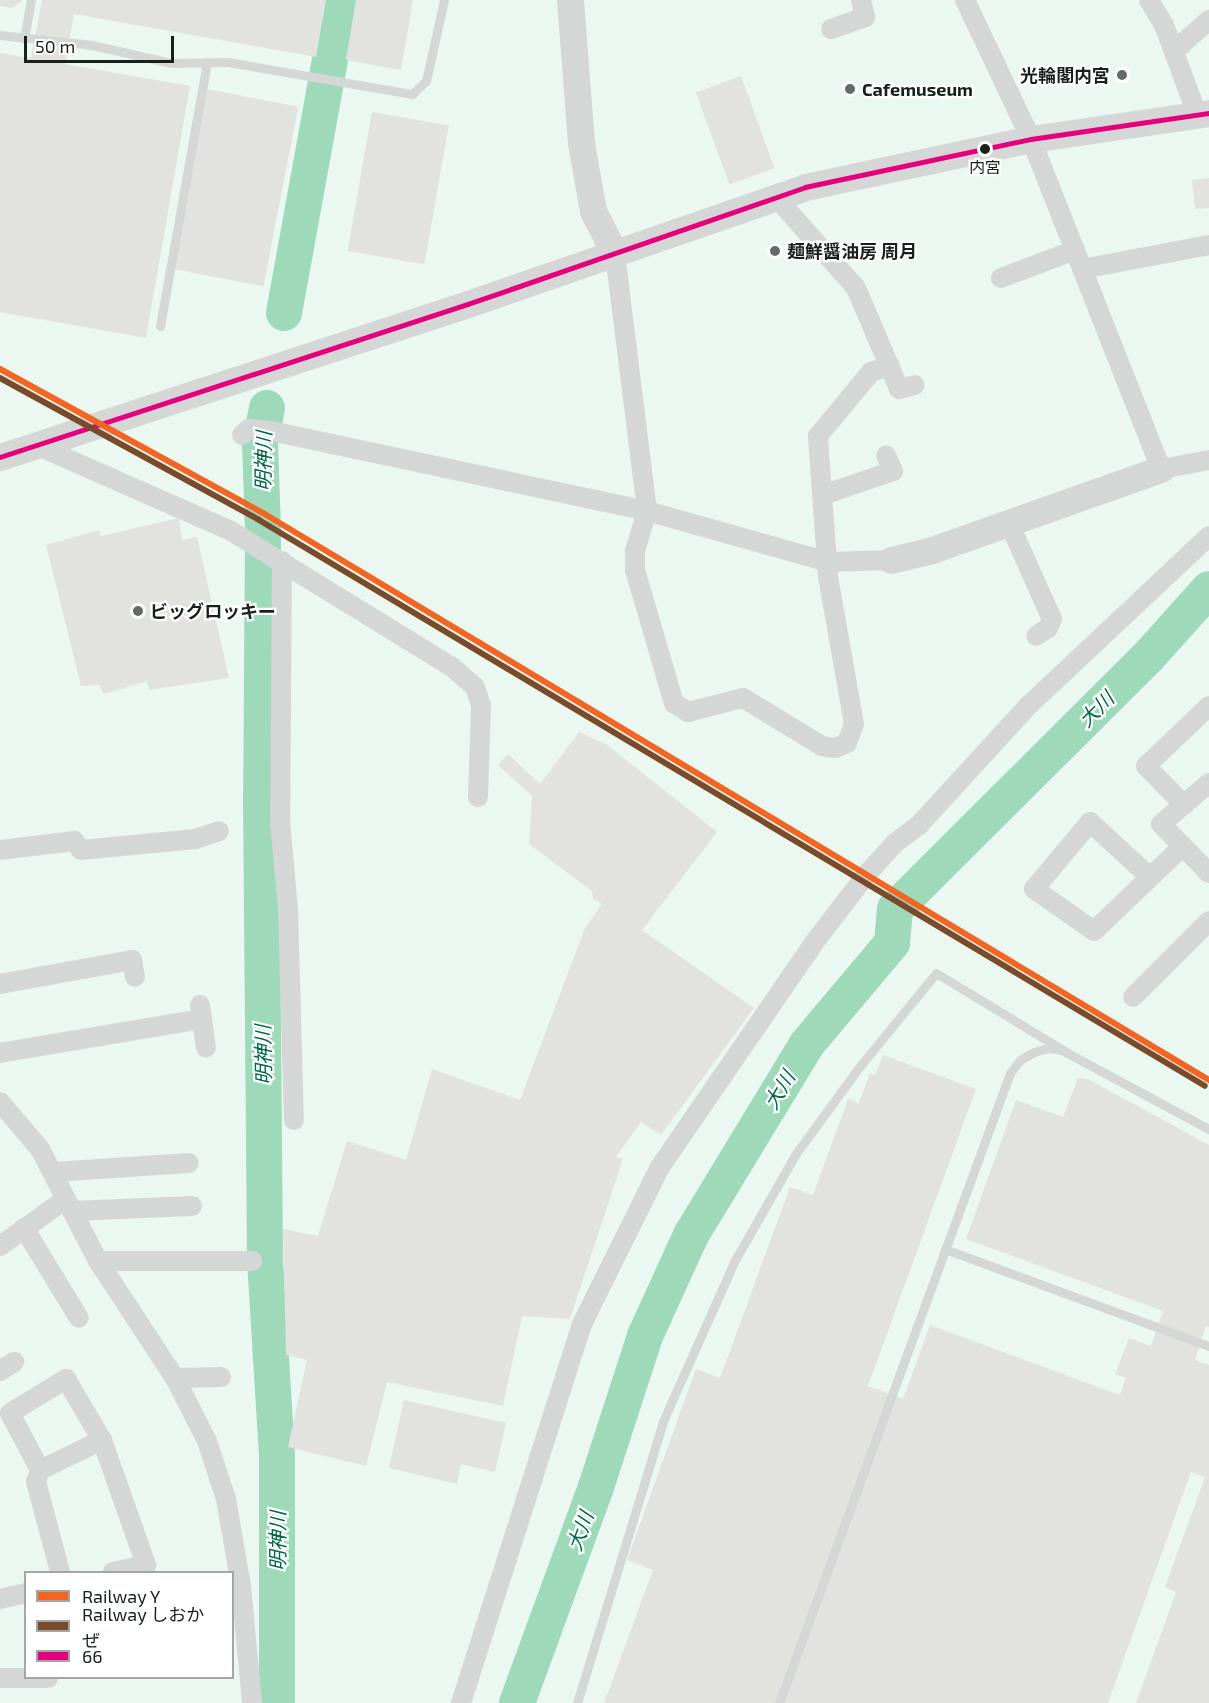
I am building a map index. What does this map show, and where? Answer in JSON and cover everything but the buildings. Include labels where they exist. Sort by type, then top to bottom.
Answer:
[{"type":"main road","points":[[570,0],[581,143],[593,211],[615,254]]},
{"type":"main road","points":[[0,458],[615,254],[776,197],[869,171],[1031,139],[1203,113]]},
{"type":"main road","points":[[891,560],[1009,523],[1161,469]]},
{"type":"street","points":[[831,29],[864,17],[861,0]]},
{"type":"street","points":[[965,0],[1031,139],[1161,469],[1209,460]]},
{"type":"street","points":[[1149,0],[1203,113]]},
{"type":"street","points":[[1174,51],[1209,20]]},
{"type":"street","points":[[776,197],[856,288],[898,389],[915,385]]},
{"type":"street","points":[[1082,269],[1209,245]]},
{"type":"street","points":[[1001,278],[1075,250]]},
{"type":"street","points":[[615,254],[647,511],[635,551],[635,570],[674,703],[688,712],[743,698],[822,746],[835,748],[847,743],[854,724],[829,562],[818,436],[871,372],[890,366]]},
{"type":"street","points":[[242,435],[249,429],[271,431],[647,511],[829,562],[891,560]]},
{"type":"street","points":[[36,445],[231,531],[452,667],[475,687],[481,706],[478,797]]},
{"type":"street","points":[[823,495],[892,471],[886,455]]},
{"type":"street","points":[[1009,523],[1052,619],[1048,628],[1036,636]]},
{"type":"street","points":[[461,1703],[582,1324],[660,1167],[813,944],[866,875],[895,843],[919,825],[1028,706],[1209,536]]},
{"type":"street","points":[[276,558],[280,821],[288,909],[294,1120]]},
{"type":"street","points":[[1184,805],[1146,766],[1209,706]]},
{"type":"street","points":[[1209,783],[1161,824],[1209,873]]},
{"type":"street","points":[[1150,877],[1090,822],[1034,889],[1094,931],[1183,846]]},
{"type":"street","points":[[0,850],[74,841],[81,850],[195,839],[219,831]]},
{"type":"street","points":[[1133,997],[1209,921]]},
{"type":"street","points":[[0,984],[132,960],[135,977]]},
{"type":"street","points":[[0,1053],[201,1012],[206,1048]]},
{"type":"street","points":[[0,1102],[40,1149],[98,1261],[175,1378],[207,1441],[226,1499],[241,1586],[252,1703]]},
{"type":"street","points":[[53,1172],[189,1163]]},
{"type":"street","points":[[0,1246],[24,1228],[69,1205],[192,1206]]},
{"type":"street","points":[[24,1228],[79,1318]]},
{"type":"street","points":[[98,1261],[252,1261]]},
{"type":"street","points":[[175,1378],[221,1377]]},
{"type":"street","points":[[40,1470],[10,1413],[66,1379],[102,1440],[147,1565],[118,1571]]},
{"type":"street","points":[[60,1571],[36,1482],[40,1470],[102,1440]]},
{"type":"street","points":[[0,1599],[24,1593]]},
{"type":"street","points":[[0,1678],[24,1678]]},
{"type":"lane","points":[[24,39],[31,0]]},
{"type":"lane","points":[[0,35],[92,45],[172,63],[228,62],[412,94],[426,81],[444,0]]},
{"type":"lane","points":[[160,326],[207,62]]},
{"type":"lane","points":[[577,1703],[663,1421],[740,1252],[795,1155],[860,1066],[936,973],[1068,1053],[1209,1129]]},
{"type":"lane","points":[[779,1703],[1010,1072],[1020,1060],[1034,1052],[1048,1048],[1068,1053]]},
{"type":"lane","points":[[945,1250],[1209,1346]]},
{"type":"waterway","name":"明神川","points":[[284,313],[341,0]]},
{"type":"waterway","name":"明神川","points":[[267,408],[260,444],[263,530],[261,798],[265,1260],[277,1455],[277,1703]]},
{"type":"waterway","name":"大川","points":[[517,1703],[596,1487],[645,1336],[691,1235],[807,1044],[892,943],[895,909],[1148,657],[1209,589]]},
{"type":"rail line","name":"Y","points":[[0,369],[263,513],[1209,1080]]},
{"type":"rail line","name":"しおかぜ","points":[[0,378],[259,520],[1205,1086]]},
{"type":"transit line","name":"66","points":[[0,457],[468,304],[805,187],[1031,139],[1209,113]]},
{"type":"place","name":"光輪閣内宮","points":[[1122,75]]},
{"type":"place","name":"Cafemuseum","points":[[850,89]]},
{"type":"place","name":"内宮","points":[[985,149]]},
{"type":"place","name":"麺鮮醤油房 周月","points":[[775,251]]},
{"type":"place","name":"ビッグロッキー","points":[[138,611]]}]
